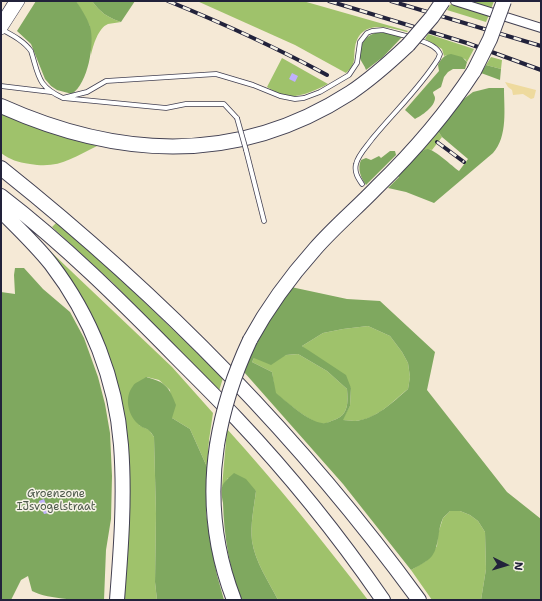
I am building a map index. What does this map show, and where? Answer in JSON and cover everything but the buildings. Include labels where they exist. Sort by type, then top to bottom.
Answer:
[{"type":"highway","points":[[1,106],[37,121],[64,130],[107,141],[142,146],[167,147],[214,144],[265,132],[303,118],[321,109],[367,81],[408,45],[432,17],[443,1]]},
{"type":"highway","points":[[234,600],[222,561],[215,515],[214,480],[217,445],[226,398],[250,340],[269,306],[315,248],[434,127],[461,91],[474,71],[490,39],[504,1]]},
{"type":"highway","points":[[1,168],[98,249],[226,372],[289,439],[332,489],[384,552],[419,600]]},
{"type":"highway","points":[[1,196],[52,237],[106,287],[146,325],[236,418],[307,500],[344,546],[383,600]]},
{"type":"highway","points":[[1,211],[42,253],[64,282],[90,329],[108,375],[119,426],[122,467],[122,531],[117,600]]},
{"type":"street","points":[[1,29],[19,1]]},
{"type":"street","points":[[455,1],[541,28]]},
{"type":"lane","points":[[1,17],[11,1]]},
{"type":"lane","points":[[1,29],[28,47],[31,51],[43,85],[51,92],[63,98],[161,108],[177,107],[186,104],[224,104],[237,118],[264,221]]},
{"type":"lane","points":[[63,98],[87,92],[106,81],[216,74],[254,84],[280,96],[295,99],[316,94],[349,75],[357,63],[360,42],[367,33],[383,30],[430,44],[440,54],[438,59],[422,82],[387,120],[356,162],[356,171],[362,184]]},
{"type":"lane","points":[[1,86],[51,92]]},
{"type":"green space","points":[[36,1],[76,1],[90,26],[92,43],[89,63],[78,89],[72,94],[57,90],[51,86],[45,79],[31,44],[17,31]]},
{"type":"green space","points":[[76,1],[92,1],[98,9],[121,22],[108,24],[101,29],[96,38],[91,55],[90,26]]},
{"type":"green space","points":[[92,1],[135,1],[121,22],[98,9]]},
{"type":"green space","points":[[197,1],[303,1],[408,31],[376,27],[363,32],[358,38],[355,47],[353,64],[346,73],[295,45]]},
{"type":"green space","points":[[466,1],[494,1],[491,9]]},
{"type":"green space","points":[[451,4],[489,15],[486,22],[447,10]]},
{"type":"green space","points":[[383,32],[402,37],[383,57],[366,70],[360,58],[362,43],[369,36]]},
{"type":"green space","points":[[428,34],[474,49],[467,62],[465,59],[447,55],[444,56],[442,49],[425,39]]},
{"type":"green space","points":[[451,54],[462,57],[467,62],[465,69],[453,69],[448,72],[444,77],[441,87],[433,92],[435,98],[433,105],[415,119],[405,110],[439,71],[438,65],[442,59],[446,55]]},
{"type":"green space","points":[[491,57],[502,60],[501,69],[486,65]]},
{"type":"green space","points":[[282,58],[328,84],[306,94],[293,96],[282,95],[267,87]]},
{"type":"green space","points":[[486,65],[501,69],[500,80],[481,73]]},
{"type":"green space","points":[[489,88],[504,88],[503,130],[498,146],[493,153],[434,203],[406,192],[388,188],[399,177],[397,175],[416,155],[428,149],[444,158],[459,171],[468,159],[442,137],[438,131],[461,101],[473,92]]},
{"type":"green space","points":[[1,114],[60,136],[97,146],[57,164],[40,165],[14,160],[1,153]]},
{"type":"green space","points":[[438,131],[442,137],[432,150],[428,149],[419,152]]},
{"type":"green space","points":[[390,151],[395,151],[396,155],[366,185],[360,173],[359,167],[361,160],[366,158],[371,160],[379,156],[381,158]]},
{"type":"green space","points":[[57,222],[106,265],[223,378],[219,391],[113,283],[52,227]]},
{"type":"green space","points":[[50,251],[172,367],[213,413],[207,467],[190,429],[172,418],[170,390],[159,380],[147,377],[139,425],[149,430],[154,437],[156,514],[155,582],[157,600],[123,600],[121,404],[48,253]]},
{"type":"green space","name":"Groenzone IJsvogelstraat","points":[[15,268],[24,268],[43,289],[70,312],[84,338],[98,377],[110,433],[112,476],[111,519],[106,550],[104,600],[67,599],[39,594],[32,591],[28,576],[21,580],[11,600],[1,600],[1,292],[15,294]]},
{"type":"green space","points":[[291,287],[347,299],[380,301],[435,352],[427,390],[507,492],[541,519],[541,600],[481,600],[486,569],[485,532],[478,521],[470,515],[460,511],[450,511],[443,518],[435,552],[425,562],[411,570],[343,484],[244,372],[259,338]],"holes":[[[368,326],[390,336],[402,352],[408,363],[410,377],[408,389],[384,409],[370,417],[355,421],[343,420],[350,406],[351,388],[346,375],[302,346],[323,333]],[[298,354],[327,371],[347,389],[348,399],[346,408],[339,418],[324,423],[317,422],[304,415],[276,393],[272,372],[252,362],[254,358],[271,365],[286,355]]]},
{"type":"green space","points":[[368,326],[390,336],[402,352],[408,363],[410,377],[408,389],[377,414],[363,420],[342,420],[350,406],[351,388],[302,346],[323,333]]},
{"type":"green space","points":[[298,354],[327,371],[347,389],[348,399],[346,408],[339,418],[322,424],[311,420],[275,393],[272,372],[252,362],[254,358]]},
{"type":"green space","points":[[146,377],[162,383],[169,390],[176,405],[172,418],[190,429],[207,467],[206,512],[210,541],[224,600],[157,600],[155,582],[156,514],[154,437],[148,429],[137,423],[131,415],[128,405],[130,390],[137,382]]},
{"type":"green space","points":[[227,429],[299,513],[368,600],[278,600],[259,564],[252,541],[252,522],[256,491],[228,478],[222,487]]},
{"type":"green space","points":[[234,473],[246,479],[256,491],[252,522],[252,541],[259,564],[278,600],[242,600],[237,589],[228,552],[222,493],[224,483]]},
{"type":"green space","points":[[450,511],[460,511],[470,515],[478,521],[485,532],[486,569],[481,600],[432,600],[411,570],[426,561],[437,546],[438,534],[443,518]]},
{"type":"sand","points":[[505,82],[536,90],[534,98],[531,99],[523,94],[513,95],[512,90]]},
{"type":"railway","points":[[168,1],[248,36],[327,75]]},
{"type":"railway","points":[[329,1],[467,43],[541,70]]},
{"type":"railway","points":[[391,1],[541,46]]},
{"type":"railway","points":[[437,142],[464,162]]}]
